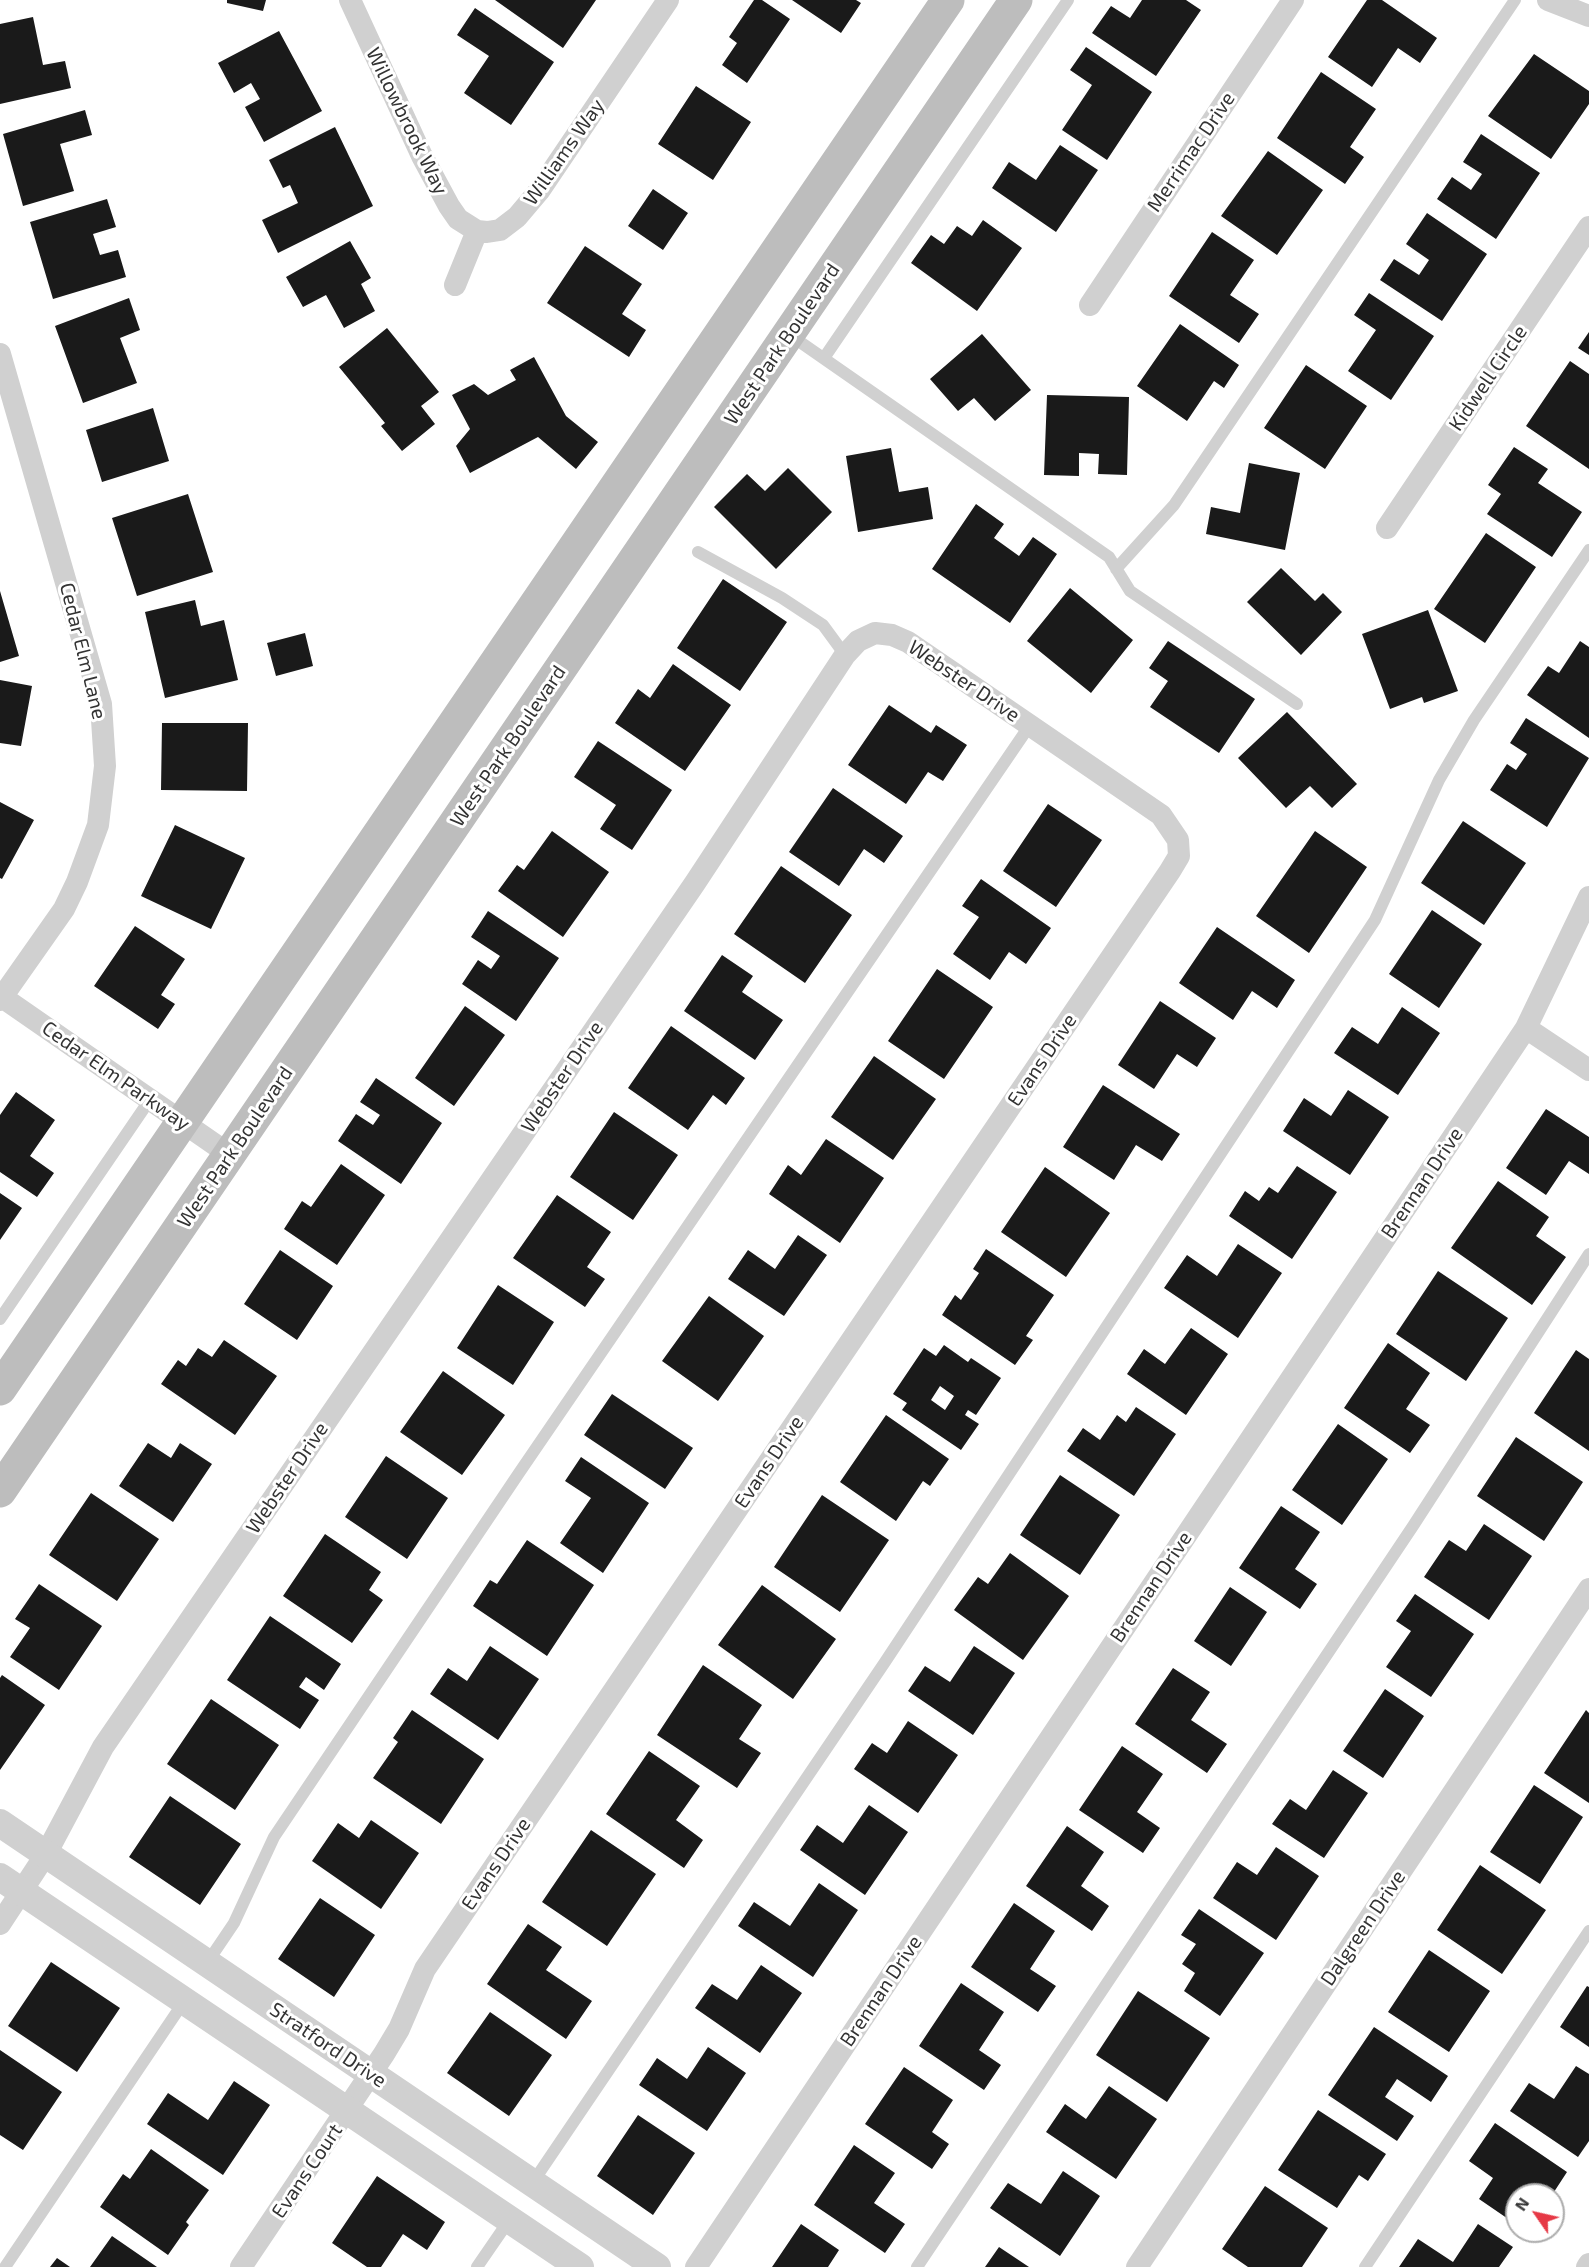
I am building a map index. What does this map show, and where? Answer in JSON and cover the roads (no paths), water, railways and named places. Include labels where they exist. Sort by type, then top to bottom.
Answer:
[{"type":"main road","points":[[0,1389],[948,0]]},
{"type":"main road","name":"West Park Boulevard","points":[[0,1491],[1016,0]]},
{"type":"street","name":"Willowbrook Way","points":[[350,0],[422,156],[449,206],[458,219],[477,231]]},
{"type":"street","name":"Williams Way","points":[[477,231],[500,230],[517,217],[539,192],[668,0]]},
{"type":"street","name":"Merrimac Drive","points":[[1090,305],[1293,0]]},
{"type":"street","points":[[1548,0],[1589,16]]},
{"type":"street","name":"Kidwell Circle","points":[[1387,528],[1589,227]]},
{"type":"street","points":[[455,285],[477,231]]},
{"type":"street","name":"Cedar Elm Lane","points":[[0,354],[101,704],[105,766],[98,825],[78,882],[63,909],[1,998]]},
{"type":"street","name":"Webster Drive","points":[[0,1924],[11,1884],[46,1854],[103,1747],[695,883],[844,655],[858,641],[875,633],[892,635],[908,642],[1161,815],[1178,840],[1179,856]]},
{"type":"street","name":"Evans Drive","points":[[372,2074],[399,2030],[425,1969],[1179,856]]},
{"type":"street","name":"Brennan Drive","points":[[696,2267],[1526,1028],[1589,897]]},
{"type":"street","name":"Cedar Elm Parkway","points":[[1,998],[151,1098],[182,1123],[230,1155]]},
{"type":"street","points":[[1526,1028],[1589,1070]]},
{"type":"street","name":"Dalgreen Drive","points":[[1137,2267],[1589,1589]]},
{"type":"street","name":"Stratford Drive","points":[[0,1822],[657,2267]]},
{"type":"street","points":[[11,1884],[580,2267]]},
{"type":"street","name":"Evans Court","points":[[242,2267],[372,2074]]},
{"type":"lane","points":[[824,358],[1068,0]]},
{"type":"lane","points":[[1116,569],[1174,506],[1515,0]]},
{"type":"lane","points":[[789,334],[1109,557],[1130,591],[1297,704]]},
{"type":"lane","points":[[533,2182],[885,1662],[1374,920],[1439,780],[1474,720],[1589,550]]},
{"type":"lane","points":[[698,552],[782,598],[823,625],[844,655]]},
{"type":"lane","points":[[207,1963],[234,1923],[274,1837],[519,1473],[1030,725]]},
{"type":"lane","points":[[0,1319],[151,1098]]},
{"type":"lane","points":[[916,2267],[1406,1536],[1589,1254]]},
{"type":"lane","points":[[1365,2267],[1589,1931]]},
{"type":"lane","points":[[5,2267],[185,2000]]},
{"type":"lane","points":[[477,2267],[510,2219]]}]
